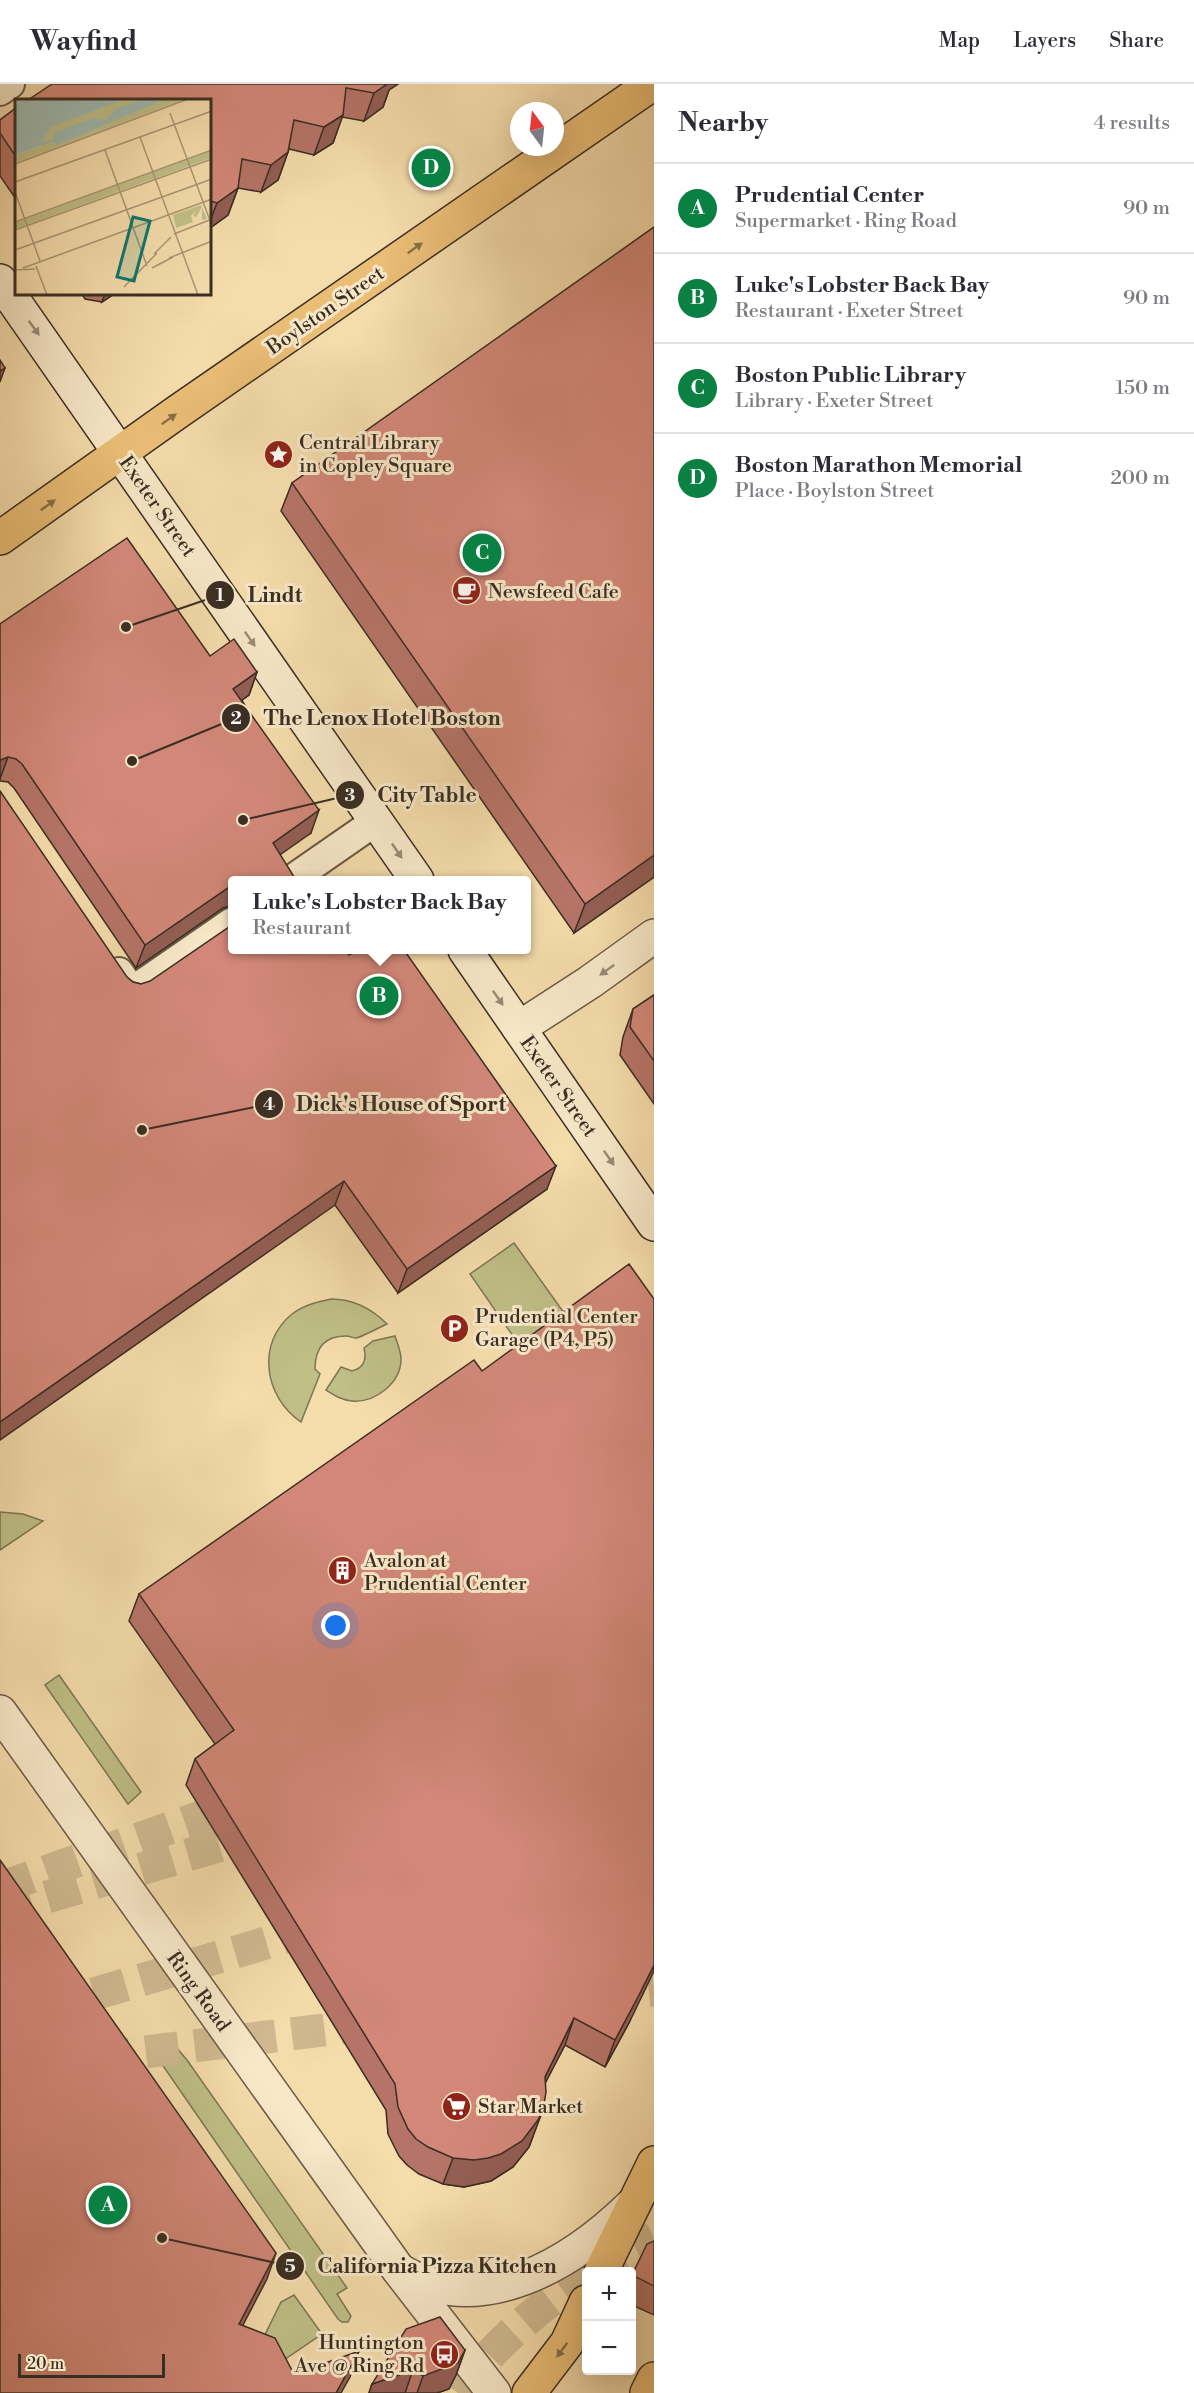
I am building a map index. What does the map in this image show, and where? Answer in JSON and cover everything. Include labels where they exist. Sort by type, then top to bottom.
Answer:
[{"type":"main road","name":"Boylston Street","points":[[0,538],[652,84]]},
{"type":"main road","points":[[603,2267],[654,2163]]},
{"type":"main road","points":[[529,2393],[567,2343],[582,2311]]},
{"type":"main road","points":[[647,2393],[654,2379]]},
{"type":"street","name":"Exeter Street","points":[[0,281],[414,876]]},
{"type":"street","points":[[519,1028],[590,982],[654,936]]},
{"type":"street","name":"Exeter Street","points":[[468,954],[654,1224]]},
{"type":"street","name":"Ring Road","points":[[0,1712],[398,2270],[495,2393]]},
{"type":"street","name":"Ring Road","points":[[398,2270],[426,2285],[446,2289],[465,2290],[503,2285],[543,2269],[591,2241],[634,2203]]},
{"type":"lane","points":[[0,91],[10,84]]},
{"type":"lane","points":[[297,876],[376,821]]},
{"type":"lane","points":[[106,952],[132,991],[228,925]]},
{"type":"green space","points":[[514,1243],[567,1317],[522,1349],[470,1274]]},
{"type":"green space","points":[[331,1299],[362,1306],[375,1313],[387,1324],[356,1338],[347,1336],[332,1338],[322,1345],[315,1362],[315,1369],[320,1374],[301,1422],[279,1399],[272,1384],[269,1354],[273,1340],[281,1326],[292,1314],[306,1306]]},
{"type":"green space","points":[[395,1336],[401,1356],[400,1368],[397,1376],[385,1390],[369,1399],[352,1401],[326,1390],[341,1367],[352,1371],[362,1366],[365,1360],[364,1348],[373,1341]]},
{"type":"green space","points":[[0,1512],[23,1514],[43,1521],[0,1550]]},
{"type":"green space","points":[[59,1675],[141,1792],[128,1804],[45,1685]]},
{"type":"green space","points":[[165,2034],[187,2060],[347,2288],[337,2294],[351,2316],[348,2322],[338,2319],[150,2047],[154,2037]]},
{"type":"green space","points":[[294,2295],[322,2334],[269,2370],[253,2359],[281,2302]]},
{"type":"building","points":[[52,84],[387,84],[374,93],[346,88],[343,115],[324,127],[294,120],[288,152],[271,165],[242,159],[238,188],[217,203],[212,202],[212,99],[30,99]]},
{"type":"building","points":[[15,109],[15,156],[0,133],[0,120]]},
{"type":"building","points":[[654,227],[654,855],[585,904],[292,483]]},
{"type":"building","points":[[0,360],[5,368],[0,371]]},
{"type":"building","points":[[127,538],[210,656],[234,639],[257,672],[233,689],[319,810],[273,843],[294,876],[228,876],[228,888],[145,945],[22,764],[8,757],[0,760],[0,624]]},
{"type":"building","points":[[0,791],[127,977],[133,982],[141,984],[150,981],[228,928],[228,954],[407,954],[556,1166],[407,1269],[344,1181],[0,1422]]},
{"type":"building","points":[[654,995],[654,1061],[630,1027],[633,1009]]},
{"type":"building","points":[[629,1264],[654,1299],[654,1965],[615,2040],[574,2018],[545,2077],[546,2092],[543,2110],[522,2141],[501,2154],[488,2158],[474,2160],[453,2158],[428,2147],[416,2139],[408,2129],[398,2107],[395,2084],[195,1759],[234,1730],[139,1594],[474,1360],[482,1371]]},
{"type":"building","points":[[0,1860],[276,2253],[239,2324],[275,2338],[294,2374],[359,2351],[336,2393],[0,2393]]},
{"type":"building","points":[[654,2241],[654,2286],[636,2277],[636,2267],[647,2244]]},
{"type":"building","points":[[440,2317],[465,2350],[458,2363],[423,2376],[413,2370],[372,2384],[406,2329]]},
{"type":"tunnel","points":[[0,1888],[246,1801]]},
{"type":"tunnel","points":[[0,1911],[265,1832]]},
{"type":"tunnel","points":[[0,2022],[323,1926]]},
{"type":"tunnel","points":[[600,1996],[654,1990]]},
{"type":"tunnel","points":[[0,2070],[379,2023]]},
{"type":"tunnel","points":[[601,2267],[654,2238]]},
{"type":"tunnel","points":[[458,2393],[486,2359],[517,2328],[582,2279]]},
{"type":"place","name":"Boston Marathon Memorial","points":[[431,168]]},
{"type":"place","name":"Central Library in Copley Square","points":[[278,454]]},
{"type":"place","name":"Boston Public Library","points":[[482,553]]},
{"type":"place","name":"Newsfeed Cafe","points":[[467,591]]},
{"type":"place","name":"Lindt","points":[[126,627]]},
{"type":"place","name":"The Lenox Hotel Boston","points":[[132,761]]},
{"type":"place","name":"City Table","points":[[243,820]]},
{"type":"place","name":"Luke's Lobster Back Bay","points":[[379,996]]},
{"type":"place","name":"Dick's House of Sport","points":[[142,1130]]},
{"type":"place","name":"Prudential Center Garage (P4, P5)","points":[[454,1328]]},
{"type":"place","name":"Avalon at Prudential Center","points":[[343,1571]]},
{"type":"place","name":"Star Market","points":[[457,2106]]},
{"type":"place","name":"Prudential Center","points":[[108,2205]]},
{"type":"place","name":"California Pizza Kitchen","points":[[162,2238]]},
{"type":"place","name":"Huntington Ave @ Ring Rd","points":[[445,2354]]}]
